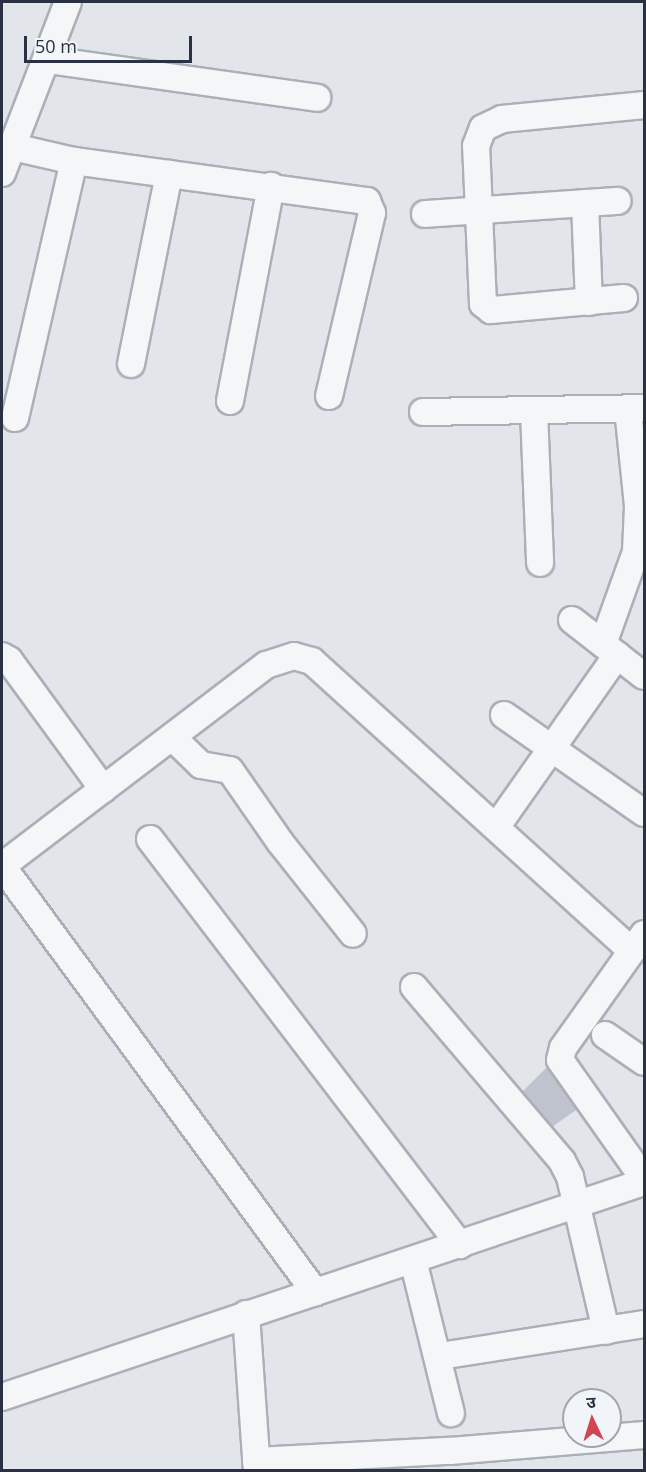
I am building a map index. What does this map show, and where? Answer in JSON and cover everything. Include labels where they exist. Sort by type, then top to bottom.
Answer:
[{"type":"street","points":[[2,172],[48,60],[68,2]]},
{"type":"street","points":[[48,60],[317,98]]},
{"type":"street","points":[[624,298],[488,308],[482,300],[476,146],[479,133],[489,123],[645,105]]},
{"type":"street","points":[[13,147],[74,161],[361,198],[370,206],[329,396]]},
{"type":"street","points":[[15,418],[74,161]]},
{"type":"street","points":[[131,364],[169,174]]},
{"type":"street","points":[[230,401],[271,186]]},
{"type":"street","points":[[425,214],[618,201]]},
{"type":"street","points":[[585,203],[588,302]]},
{"type":"street","points":[[423,412],[636,409],[640,552],[610,649],[554,748],[497,826]]},
{"type":"street","points":[[534,411],[540,563]]},
{"type":"street","points":[[572,620],[645,676]]},
{"type":"street","points":[[2,656],[9,660],[103,789]]},
{"type":"street","points":[[2,1397],[246,1314],[315,1292],[577,1207],[645,1181],[560,1060],[563,1048],[638,943],[497,826],[312,661],[294,656],[266,665],[2,866],[315,1292]]},
{"type":"street","points":[[504,715],[645,813]]},
{"type":"street","points":[[172,737],[201,765],[230,770],[280,842],[353,934]]},
{"type":"street","points":[[150,839],[460,1245]]},
{"type":"street","points":[[414,987],[562,1161],[577,1207],[606,1331]]},
{"type":"street","points":[[605,1035],[645,1062]]},
{"type":"street","points":[[413,1260],[440,1356],[451,1413]]},
{"type":"street","points":[[246,1314],[257,1466],[645,1435]]},
{"type":"street","points":[[440,1356],[645,1324]]},
{"type":"building","points":[[552,1062],[589,1101],[549,1129],[521,1093]]}]
